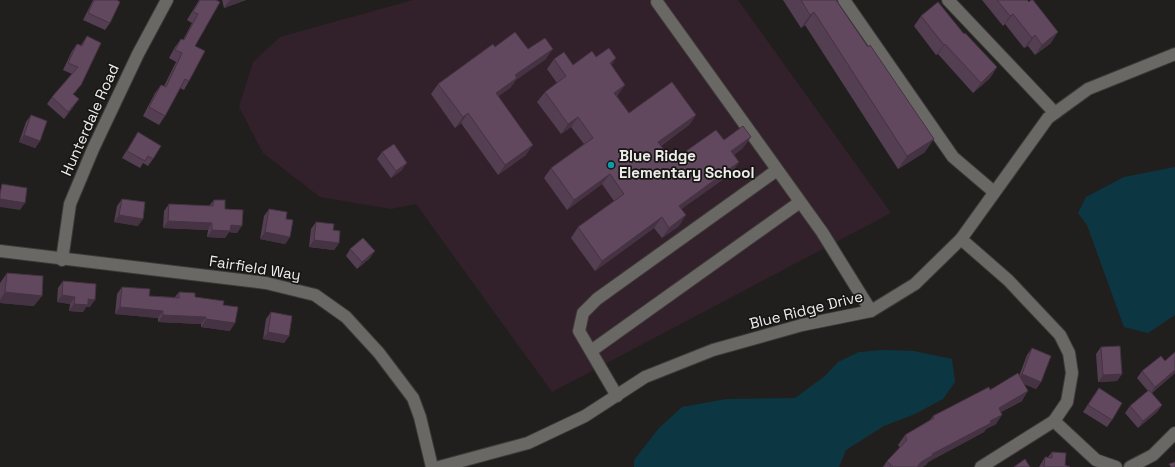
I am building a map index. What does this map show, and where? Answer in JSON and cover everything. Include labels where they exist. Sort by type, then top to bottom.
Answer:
[{"type":"street","name":"Hunterdale Road","points":[[62,260],[70,204],[87,163],[138,54],[167,0]]},
{"type":"street","points":[[844,0],[953,157],[994,192]]},
{"type":"street","points":[[948,0],[1055,113]]},
{"type":"street","points":[[656,2],[822,232],[871,311]]},
{"type":"street","name":"Blue Ridge Drive","points":[[439,467],[528,443],[585,416],[645,377],[713,350],[802,325],[871,311],[915,284],[961,239],[1048,118],[1088,89],[1175,54]]},
{"type":"street","points":[[617,396],[579,331],[583,313],[596,299],[777,170]]},
{"type":"street","points":[[591,351],[800,202]]},
{"type":"street","points":[[961,239],[1008,280],[1060,335],[1069,353],[1072,373],[1067,402],[1054,421],[981,467]]},
{"type":"street","name":"Fairfield Way","points":[[0,251],[62,260],[266,284],[315,295],[346,317],[379,353],[412,398],[420,417],[432,467]]},
{"type":"street","points":[[1054,421],[1096,460],[1116,467]]},
{"type":"street","points":[[1130,467],[1153,455],[1175,433]]},
{"type":"shaded area","points":[[413,0],[738,0],[891,213],[552,392],[416,204],[391,209],[320,197],[263,153],[239,107],[253,62],[280,37]]},
{"type":"water","points":[[1175,167],[1175,315],[1148,333],[1124,327],[1087,225],[1078,213],[1086,197],[1124,177]]},
{"type":"water","points":[[883,350],[914,351],[952,359],[955,382],[943,399],[915,414],[884,426],[846,450],[839,467],[634,467],[634,460],[659,428],[682,407],[726,399],[795,398],[825,376],[838,362],[859,352]]},
{"type":"building","points":[[94,0],[117,0],[120,2],[110,23],[88,13]]},
{"type":"building","points":[[200,0],[216,0],[220,2],[195,46],[205,51],[189,81],[185,79],[165,116],[149,107],[161,85],[166,87],[182,53],[175,50],[181,39],[184,40],[198,14],[193,12]]},
{"type":"building","points":[[801,0],[836,0],[868,47],[870,45],[934,139],[907,156],[814,12],[810,15]]},
{"type":"building","points":[[997,0],[1027,0],[1029,2],[1033,0],[1058,32],[1042,45],[1035,35],[1032,38],[1013,14],[1010,16]]},
{"type":"building","points":[[938,2],[964,34],[965,33],[997,67],[981,83],[945,44],[944,45],[921,16]]},
{"type":"building","points":[[515,32],[528,49],[545,38],[553,49],[515,75],[517,78],[496,93],[533,145],[505,165],[468,113],[463,117],[438,84],[493,44],[495,47]]},
{"type":"building","points":[[87,36],[101,43],[81,85],[73,94],[79,99],[68,112],[52,97],[78,67],[68,63],[77,44],[82,46]]},
{"type":"building","name":"Blue Ridge Elementary School","points":[[609,48],[616,58],[610,63],[625,85],[614,93],[629,113],[672,82],[696,115],[658,142],[672,161],[716,130],[724,140],[743,126],[751,137],[731,151],[739,162],[679,206],[686,215],[669,228],[662,217],[602,261],[578,227],[624,194],[610,174],[574,200],[551,168],[593,138],[578,117],[568,124],[545,92],[566,76],[554,59],[564,52],[573,65],[592,51],[596,57]]},
{"type":"building","points":[[31,115],[47,121],[40,141],[24,135]]},
{"type":"building","points":[[138,132],[161,146],[153,159],[148,156],[145,161],[127,151]]},
{"type":"building","points":[[394,144],[407,163],[396,171],[382,152]]},
{"type":"building","points":[[2,184],[27,188],[25,203],[0,199]]},
{"type":"building","points":[[122,199],[145,202],[143,219],[119,215]]},
{"type":"building","points":[[214,200],[225,200],[225,209],[243,210],[242,226],[231,225],[230,231],[212,230],[212,223],[168,221],[169,204],[213,206]]},
{"type":"building","points":[[269,209],[287,212],[286,219],[293,220],[290,237],[265,232]]},
{"type":"building","points":[[316,222],[334,224],[333,230],[340,231],[339,243],[314,240]]},
{"type":"building","points":[[363,238],[375,251],[362,262],[350,249]]},
{"type":"building","points":[[7,273],[43,276],[42,296],[5,292]]},
{"type":"building","points":[[63,281],[96,284],[95,300],[88,299],[88,305],[74,304],[75,297],[62,295]]},
{"type":"building","points":[[122,287],[150,289],[149,296],[179,298],[179,292],[195,293],[195,297],[224,301],[223,305],[238,307],[235,323],[206,319],[206,317],[163,315],[163,311],[120,307]]},
{"type":"building","points":[[271,312],[292,316],[289,336],[268,332]]},
{"type":"building","points":[[1120,346],[1122,374],[1103,375],[1101,347]]},
{"type":"building","points":[[1032,348],[1051,356],[1041,382],[1022,374]]},
{"type":"building","points":[[1175,352],[1175,370],[1155,387],[1142,371],[1161,356],[1165,361]]},
{"type":"building","points":[[1018,373],[1028,391],[999,408],[1002,415],[990,421],[991,423],[932,454],[933,455],[921,462],[917,467],[893,467],[887,461],[907,440],[905,435],[934,418],[933,416],[989,387],[990,390]]},
{"type":"building","points":[[1099,388],[1122,403],[1112,420],[1088,405]]},
{"type":"building","points":[[1149,390],[1162,405],[1143,421],[1130,406]]},
{"type":"building","points":[[1052,452],[1066,453],[1065,465],[1070,467],[1044,467],[1045,457],[1052,458]]},
{"type":"building","points":[[1025,459],[1030,467],[1014,467]]},
{"type":"building","points":[[1175,462],[1175,467],[1171,467],[1169,464]]},
{"type":"place","name":"Blue Ridge Elementary School","points":[[611,165]]}]
